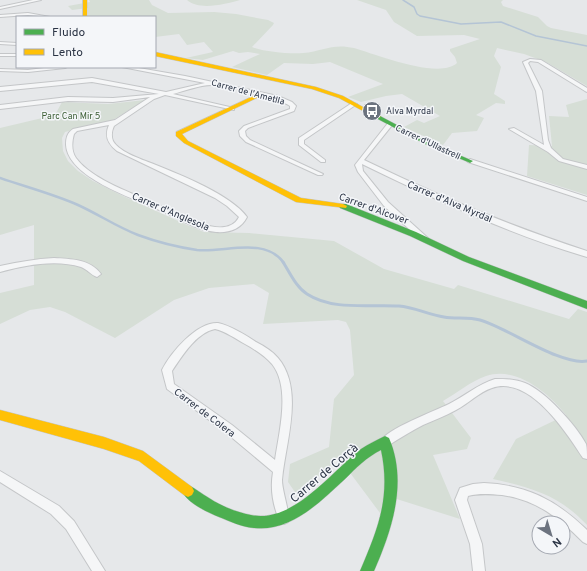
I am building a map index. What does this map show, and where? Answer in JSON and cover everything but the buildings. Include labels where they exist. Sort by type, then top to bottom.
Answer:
[{"type":"street","points":[[0,8],[39,0]]},
{"type":"street","points":[[85,0],[85,16]]},
{"type":"street","points":[[0,16],[28,14],[41,16]]},
{"type":"street","points":[[0,43],[16,44]]},
{"type":"street","points":[[0,55],[16,54]]},
{"type":"street","name":"Carrer d'Ullastrell","points":[[156,54],[204,62],[315,88],[335,95],[427,143],[470,161],[587,199]]},
{"type":"street","points":[[548,150],[545,140],[539,91],[525,62],[530,60],[539,61],[587,90]]},
{"type":"street","points":[[0,70],[28,71],[56,68]]},
{"type":"street","name":"Carrer de l'Ametlla","points":[[130,68],[213,83],[262,94],[287,102],[292,105],[293,108],[284,114],[246,127],[242,131],[244,139],[320,174]]},
{"type":"street","points":[[0,89],[92,80],[232,109]]},
{"type":"street","points":[[0,107],[68,99],[113,100],[164,94],[213,83]]},
{"type":"street","name":"Carrer d'Anglesola","points":[[115,122],[72,131],[69,144],[72,155],[84,168],[118,188],[183,218],[211,229],[236,226],[243,217],[242,213],[235,207],[188,182],[135,158],[112,143],[109,136],[110,128],[115,122],[152,98],[164,94]]},
{"type":"street","name":"Carrer d'Alcover","points":[[262,94],[232,109],[185,129],[178,133],[179,136],[192,145],[299,200],[330,203],[349,208],[428,241],[466,259],[587,305]]},
{"type":"street","points":[[323,162],[301,144],[301,139],[354,104]]},
{"type":"street","points":[[390,124],[358,164],[360,171],[386,204],[428,241]]},
{"type":"street","points":[[512,130],[548,150],[562,160],[587,167]]},
{"type":"street","name":"Carrer d'Alva Myrdal","points":[[360,161],[511,227],[587,254]]},
{"type":"street","points":[[0,269],[38,262],[64,262],[85,265],[97,274]]},
{"type":"street","name":"Carrer de Colera","points":[[279,470],[228,428],[170,386],[167,370],[193,339],[208,327],[215,325],[234,333],[274,361],[284,376],[286,388],[286,432],[279,470],[277,480],[278,499],[284,518]]},
{"type":"street","points":[[367,571],[378,548],[389,513],[392,493],[393,479],[390,457],[385,442],[420,421],[460,403],[482,388],[496,383],[509,383],[527,389],[546,402],[569,429],[587,454]]},
{"type":"street","name":"Carrer de Corçà","points":[[0,415],[104,443],[143,458],[202,503],[222,513],[254,522],[267,522],[293,514],[308,503],[364,454],[385,442]]},
{"type":"street","points":[[0,476],[55,510],[70,525],[99,571]]},
{"type":"street","points":[[479,571],[476,544],[461,500],[464,492],[472,489],[485,488],[506,491],[548,505],[587,538]]},
{"type":"green space","points":[[89,0],[149,0],[152,5],[168,13],[214,12],[236,14],[268,20],[274,23],[273,25],[252,47],[277,52],[298,53],[340,46],[354,48],[407,64],[436,69],[448,67],[457,63],[450,49],[480,39],[464,35],[417,36],[394,22],[386,10],[357,0],[503,0],[501,2],[503,6],[538,17],[551,28],[587,35],[587,86],[546,62],[524,54],[497,48],[494,56],[501,67],[494,94],[505,101],[505,104],[496,103],[476,115],[484,118],[477,131],[452,133],[443,145],[404,127],[417,120],[424,123],[440,116],[402,94],[361,102],[348,97],[383,84],[330,62],[313,64],[284,63],[267,75],[232,67],[260,54],[248,52],[239,53],[233,51],[203,60],[186,58],[213,52],[204,42],[187,45],[179,34],[156,37],[156,16],[88,16],[88,8],[72,10],[68,6],[90,2]]},
{"type":"green space","points":[[187,0],[240,0],[220,5],[205,6],[192,3]]},
{"type":"green space","points":[[587,99],[587,195],[527,176],[529,145],[552,146],[549,116],[569,117],[566,105]]},
{"type":"green space","name":"Parc Can Mir 5","points":[[145,100],[113,120],[65,132],[62,138],[63,151],[68,161],[78,171],[93,181],[204,232],[249,233],[334,241],[384,269],[454,289],[458,285],[569,319],[578,309],[587,312],[587,525],[566,506],[544,494],[493,479],[516,439],[566,415],[541,390],[520,378],[509,375],[498,374],[480,378],[443,401],[471,438],[467,449],[433,455],[460,519],[384,495],[380,513],[339,458],[297,495],[288,482],[290,464],[329,447],[334,399],[354,375],[350,330],[346,322],[338,320],[263,324],[269,293],[254,284],[209,288],[174,300],[115,338],[65,312],[50,307],[30,310],[0,324],[0,293],[34,285],[34,225],[0,235],[0,128],[55,115],[62,102],[108,104]]},
{"type":"waterway","points":[[403,0],[414,7],[417,14],[420,16],[461,24],[501,22],[536,36],[587,46]]},
{"type":"waterway","points":[[0,178],[69,201],[130,232],[152,240],[197,250],[255,248],[266,250],[276,255],[283,262]]},
{"type":"waterway","points":[[283,262],[303,291],[328,303],[352,306],[399,306],[444,317],[480,320],[492,324],[563,358],[576,361],[587,361]]},
{"type":"traffic: fast","points":[[378,117],[427,143],[470,161]]},
{"type":"traffic: fast","points":[[343,206],[413,234],[466,259],[587,305]]},
{"type":"traffic: fast","points":[[188,491],[206,504],[225,513],[253,522],[269,522],[284,517],[299,509],[313,499],[364,454],[385,442],[391,477],[389,508],[381,539],[367,571]]},
{"type":"traffic: slow","points":[[85,0],[85,16]]},
{"type":"traffic: slow","points":[[156,54],[314,88],[341,97],[378,117]]},
{"type":"traffic: slow","points":[[262,94],[178,133],[179,136],[186,142],[299,200],[343,206]]},
{"type":"traffic: slow","points":[[0,415],[104,443],[143,457],[188,491]]},
{"type":"place","name":"Alva Myrdal","points":[[372,111]]}]
